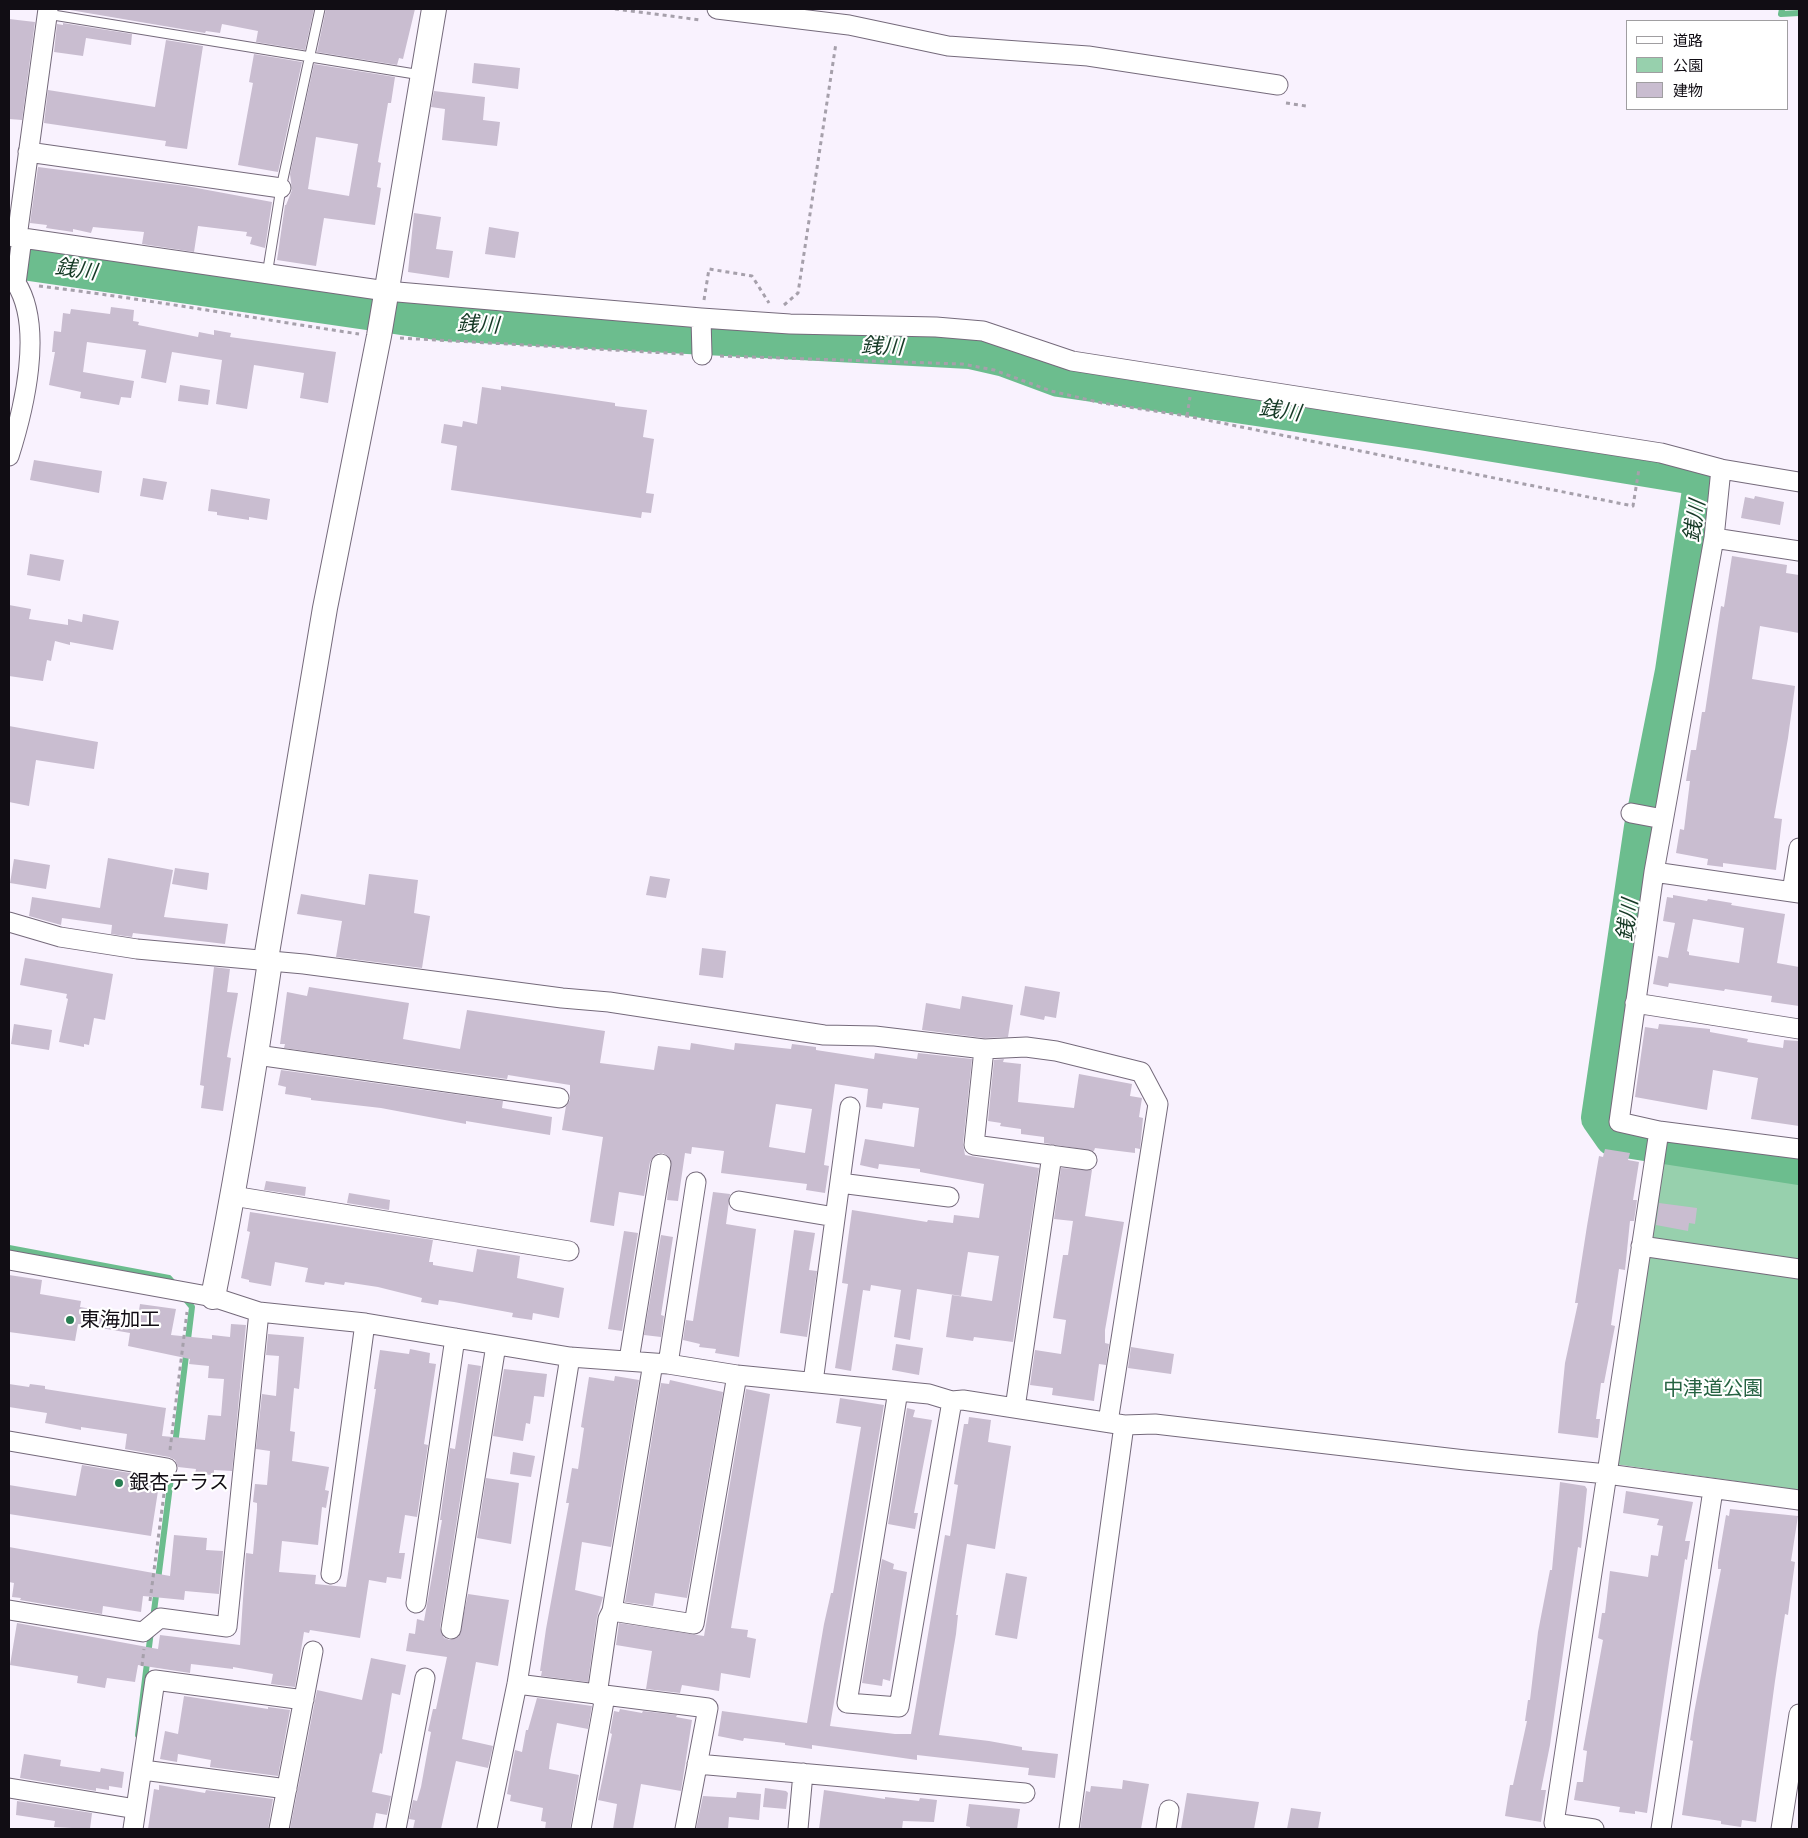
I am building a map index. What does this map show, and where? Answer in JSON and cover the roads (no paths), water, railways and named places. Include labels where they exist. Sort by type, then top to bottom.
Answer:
[{"type":"street","points":[[213,1297],[233,1196],[257,1055],[269,968],[266,959],[325,608],[379,332],[434,9]]},
{"type":"street","points":[[717,9],[849,25],[948,46],[1088,56],[1278,85]]},
{"type":"street","points":[[9,456],[29,364],[30,314],[17,299],[17,239],[47,11]]},
{"type":"street","points":[[28,152],[281,188]]},
{"type":"street","points":[[17,239],[385,294],[701,322],[936,327],[983,331],[1072,361],[1661,453],[1721,469],[1799,482]]},
{"type":"street","points":[[701,322],[702,354]]},
{"type":"street","points":[[1721,469],[1714,538],[1654,872],[1619,1122],[1658,1141],[1799,1149]]},
{"type":"street","points":[[1714,538],[1799,551]]},
{"type":"street","points":[[1631,814],[1663,819]]},
{"type":"street","points":[[1654,872],[1796,893],[1799,848]]},
{"type":"street","points":[[9,922],[60,937],[137,949],[266,959],[562,998],[609,1002],[824,1035],[875,1036],[984,1049],[1026,1047],[1056,1051],[1141,1072],[1158,1104],[1116,1423],[1069,1829]]},
{"type":"street","points":[[1635,1003],[1799,1029]]},
{"type":"street","points":[[984,1049],[974,1145],[1087,1160]]},
{"type":"street","points":[[257,1055],[559,1098]]},
{"type":"street","points":[[813,1382],[850,1107]]},
{"type":"street","points":[[1594,1829],[1554,1822],[1658,1141]]},
{"type":"street","points":[[1015,1408],[1052,1155]]},
{"type":"street","points":[[629,1360],[661,1164]]},
{"type":"street","points":[[581,1829],[601,1695],[608,1619],[612,1611],[696,1182]]},
{"type":"street","points":[[840,1183],[949,1197]]},
{"type":"street","points":[[233,1196],[570,1251]]},
{"type":"street","points":[[739,1201],[835,1217]]},
{"type":"street","points":[[1641,1246],[1799,1269]]},
{"type":"street","points":[[9,1260],[213,1297],[259,1312],[365,1323],[570,1357],[661,1363],[737,1375],[929,1394],[952,1401],[963,1400],[1116,1423],[1156,1424],[1465,1460],[1607,1474],[1713,1490],[1799,1500]]},
{"type":"street","points":[[9,1610],[143,1632],[160,1618],[228,1628],[259,1312]]},
{"type":"street","points":[[331,1574],[365,1323]]},
{"type":"street","points":[[416,1603],[455,1338]]},
{"type":"street","points":[[451,1629],[496,1345]]},
{"type":"street","points":[[487,1829],[516,1684],[570,1357]]},
{"type":"street","points":[[612,1611],[694,1624],[737,1375]]},
{"type":"street","points":[[898,1391],[847,1703],[899,1707],[952,1401]]},
{"type":"street","points":[[9,1441],[167,1468]]},
{"type":"street","points":[[1660,1829],[1713,1490]]},
{"type":"street","points":[[280,1829],[314,1651]]},
{"type":"street","points":[[396,1829],[425,1678]]},
{"type":"street","points":[[133,1829],[155,1680],[304,1700]]},
{"type":"street","points":[[516,1684],[708,1708],[685,1829]]},
{"type":"street","points":[[1780,1829],[1793,1796],[1799,1714]]},
{"type":"street","points":[[697,1764],[1025,1793]]},
{"type":"street","points":[[142,1770],[287,1789]]},
{"type":"street","points":[[798,1829],[802,1773]]},
{"type":"street","points":[[9,1788],[136,1809]]},
{"type":"street","points":[[1166,1829],[1169,1810]]},
{"type":"lane","points":[[267,275],[281,188],[320,9]]},
{"type":"lane","points":[[47,11],[422,75]]},
{"type":"waterway","points":[[1782,9],[1781,14],[1799,13]]},
{"type":"waterway","name":"銭川","points":[[9,260],[443,323],[970,351],[1005,359],[1059,379],[1420,432],[1695,477],[1700,490],[1673,671],[1642,827],[1599,1118],[1613,1138],[1799,1167]]},
{"type":"waterway","points":[[9,1248],[169,1278],[176,1286]]},
{"type":"waterway","points":[[175,1445],[192,1307],[183,1296]]},
{"type":"waterway","points":[[153,1619],[172,1470]]},
{"type":"waterway","points":[[138,1735],[151,1631]]},
{"type":"place","name":"東海加工","points":[[70,1320]]},
{"type":"place","name":"銀杏テラス","points":[[119,1483]]},
{"type":"park label","name":"中津道公園","points":[[1713,1389]]}]
